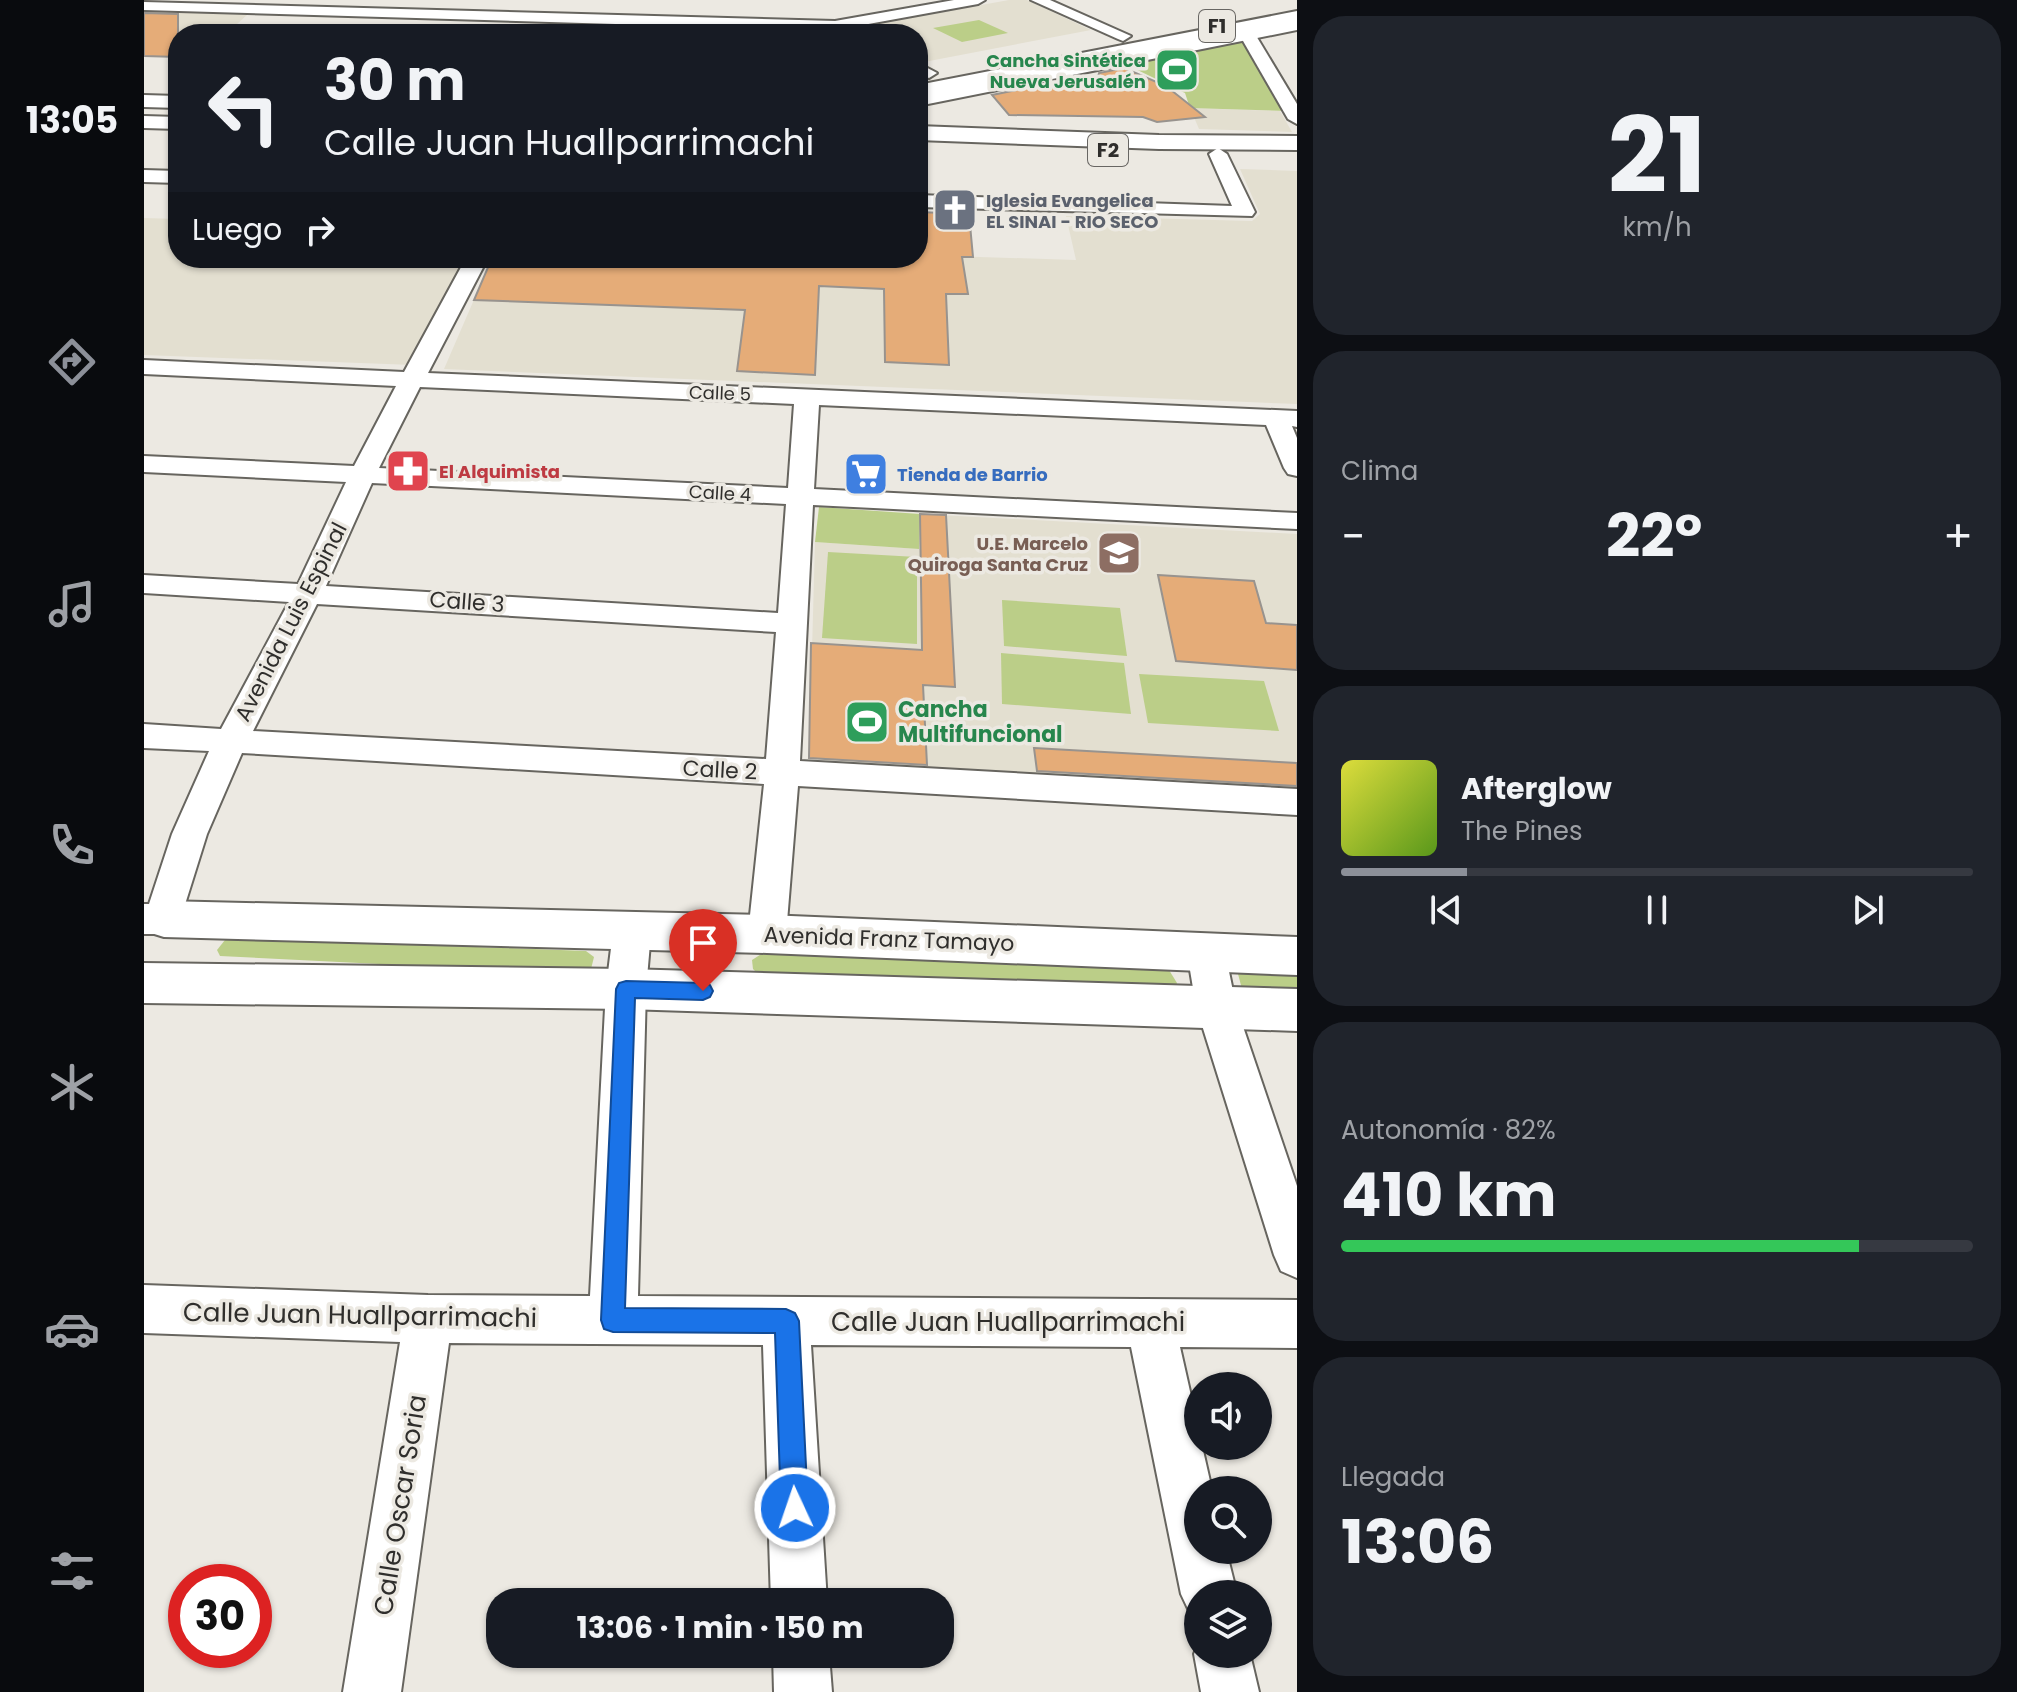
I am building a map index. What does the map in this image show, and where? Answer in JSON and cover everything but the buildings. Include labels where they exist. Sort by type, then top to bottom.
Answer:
[{"type":"main road","points":[[928,74],[1297,2]]},
{"type":"main road","name":"F1","points":[[928,74],[1297,10]]},
{"type":"main road","name":"F1","points":[[928,89],[1297,16]]},
{"type":"main road","points":[[928,98],[1297,24]]},
{"type":"main road","points":[[144,101],[168,102]]},
{"type":"main road","points":[[144,110],[168,111]]},
{"type":"main road","points":[[144,122],[168,123]]},
{"type":"main road","points":[[928,124],[1159,135],[1214,147]]},
{"type":"main road","name":"F2","points":[[928,133],[1159,142],[1297,157]]},
{"type":"main road","name":"F2","points":[[928,143],[1214,147],[1297,143]]},
{"type":"main road","name":"Avenida Franz Tamayo","points":[[151,922],[767,934],[1297,956]]},
{"type":"main road","name":"Avenida Luis Espinal","points":[[145,987],[151,922]]},
{"type":"main road","points":[[145,987],[626,989],[1297,1010]]},
{"type":"street","points":[[602,24],[615,0]]},
{"type":"street","points":[[848,24],[978,0]]},
{"type":"street","points":[[1038,0],[1123,36]]},
{"type":"street","points":[[144,6],[204,4],[771,24]]},
{"type":"street","points":[[381,24],[391,12]]},
{"type":"street","points":[[1247,34],[1260,56],[1288,90],[1297,119]]},
{"type":"street","points":[[1260,56],[1285,57]]},
{"type":"street","points":[[928,201],[1245,212],[1214,147]]},
{"type":"street","points":[[144,176],[168,177]]},
{"type":"street","name":"Avenida Luis Espinal","points":[[151,922],[231,742],[308,592],[363,474],[472,268]]},
{"type":"street","name":"Calle 5","points":[[144,367],[1286,418]]},
{"type":"street","points":[[767,934],[782,773],[807,397]]},
{"type":"street","points":[[1286,418],[1297,468]]},
{"type":"street","name":"Calle 4","points":[[144,464],[1297,521]]},
{"type":"street","name":"Calle 3","points":[[144,584],[791,623]]},
{"type":"street","name":"Calle 2","points":[[144,736],[1297,802]]},
{"type":"street","points":[[613,1320],[626,989],[632,932]]},
{"type":"street","points":[[1206,952],[1216,1006],[1297,1255]]},
{"type":"street","name":"Calle Juan Huallparrimachi","points":[[144,1309],[428,1319],[1297,1324]]},
{"type":"street","name":"Calle Oscar Soria","points":[[372,1692],[428,1319]]},
{"type":"street","points":[[786,1321],[798,1588]]},
{"type":"street","points":[[1150,1323],[1184,1482]]},
{"type":"street","points":[[802,1668],[803,1692]]},
{"type":"street","points":[[1225,1668],[1230,1692]]},
{"type":"shaded area","points":[[1009,0],[1027,0],[1091,30],[928,61],[928,24],[876,24]]},
{"type":"shaded area","points":[[144,11],[248,14],[237,24],[168,24],[168,40],[144,56]]},
{"type":"shaded area","points":[[1190,108],[1280,111],[1292,132],[1199,129]]},
{"type":"shaded area","points":[[1240,169],[1297,171],[1297,404],[444,369],[488,268],[928,268],[928,255],[1076,260],[1066,216],[1252,221],[1260,214]]},
{"type":"shaded area","points":[[144,218],[168,219],[168,268],[459,268],[413,365],[144,355]]},
{"type":"shaded area","points":[[920,514],[1297,534],[1297,792],[927,770],[809,759],[815,542],[919,549]]},
{"type":"green space","points":[[979,20],[1008,33],[962,42],[933,28]]},
{"type":"green space","points":[[1238,40],[1248,42],[1287,111],[1190,108],[1185,93],[1123,63]]},
{"type":"green space","points":[[819,507],[920,514],[919,549],[815,542]]},
{"type":"green space","points":[[828,552],[917,557],[917,644],[822,638]]},
{"type":"green space","points":[[1002,600],[1120,608],[1127,656],[1004,646]]},
{"type":"green space","points":[[1001,653],[1124,663],[1131,714],[1002,704]]},
{"type":"green space","points":[[1139,674],[1264,681],[1279,731],[1148,723]]},
{"type":"green space","points":[[225,940],[586,951],[594,957],[591,969],[581,974],[220,956],[217,950]]},
{"type":"green space","points":[[766,951],[1169,970],[1177,983],[1175,988],[760,976],[753,969],[752,960]]},
{"type":"green space","points":[[1244,971],[1297,973],[1297,997],[1242,989],[1238,974]]},
{"type":"place","name":"Cancha Sintética Nueva Jerusalén","points":[[1177,70]]},
{"type":"place","name":"Iglesia Evangelica EL SINAI - RIO SECO","points":[[955,210]]},
{"type":"place","name":"El Alquimista","points":[[408,471]]},
{"type":"place","name":"Tienda de Barrio","points":[[866,474]]},
{"type":"place","name":"U.E. Marcelo Quiroga Santa Cruz","points":[[1119,553]]},
{"type":"place","name":"Cancha Multifuncional","points":[[867,722]]},
{"type":"route","points":[[703,991],[626,989],[613,1320],[786,1321],[795,1508]]}]
